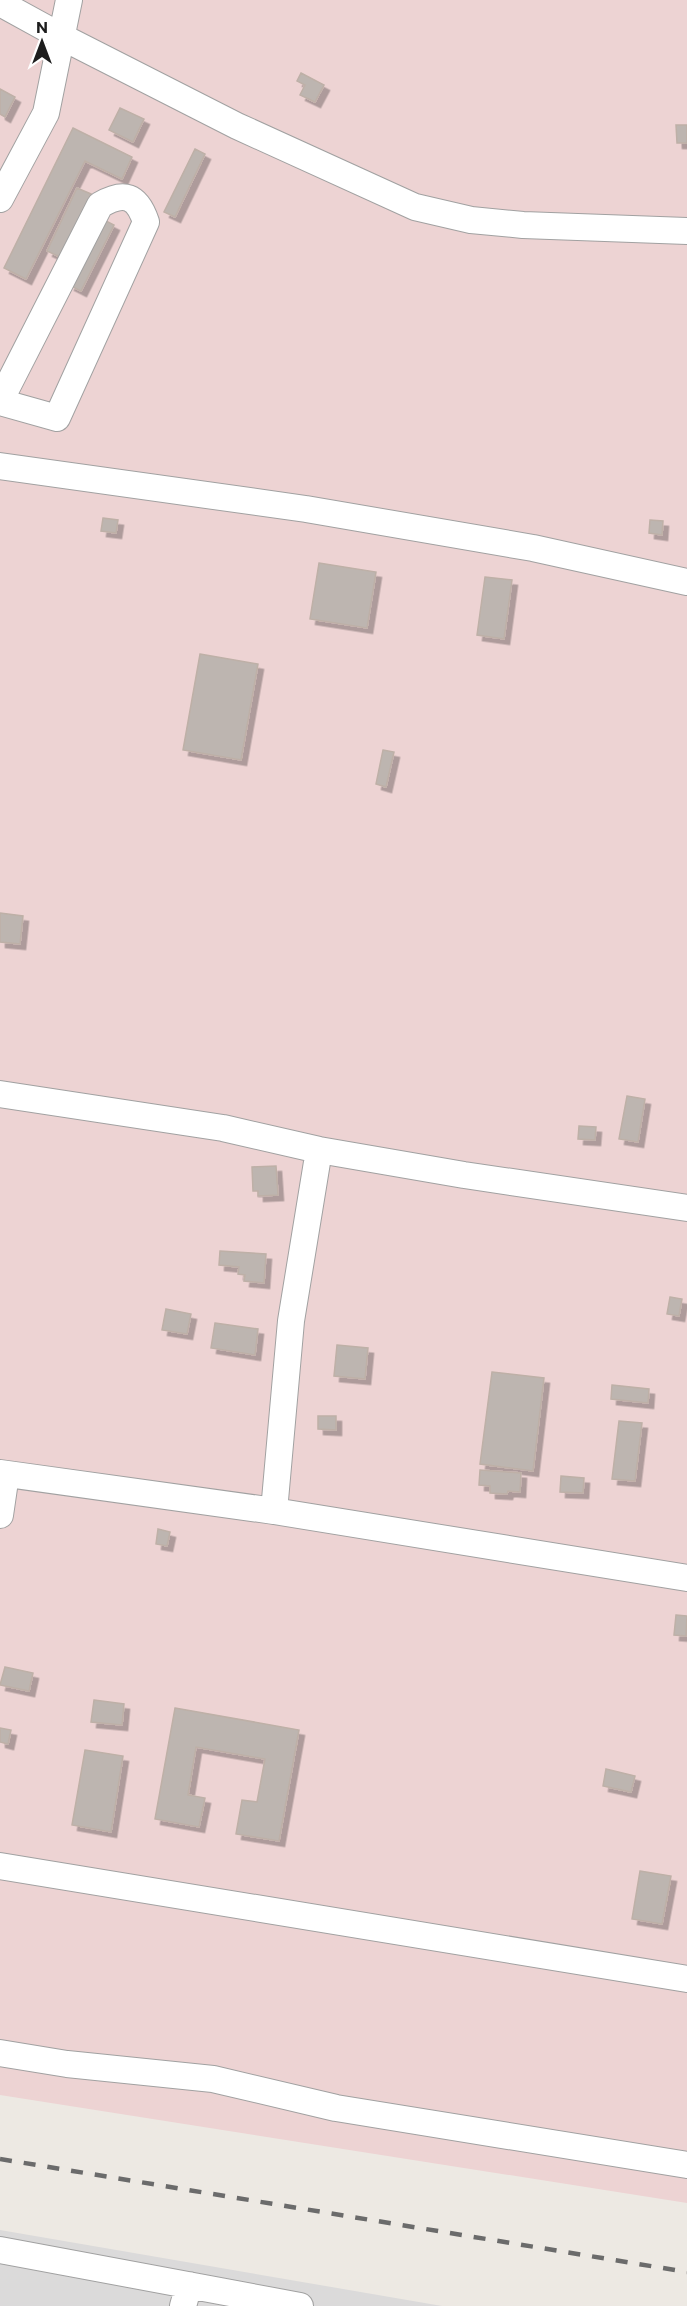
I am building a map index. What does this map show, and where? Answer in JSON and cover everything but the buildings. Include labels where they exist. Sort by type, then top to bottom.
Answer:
[{"type":"street","points":[[0,199],[46,113],[69,0]]},
{"type":"street","points":[[0,3],[237,126],[415,207],[471,220],[523,225],[687,231]]},
{"type":"street","points":[[115,196],[128,197],[141,208],[146,222],[57,418],[0,402],[100,205],[115,196]]},
{"type":"street","points":[[0,466],[306,508],[533,548],[687,582]]},
{"type":"street","points":[[0,1094],[223,1128],[319,1150],[464,1175],[687,1208]]},
{"type":"street","points":[[274,1511],[291,1321],[319,1150]]},
{"type":"street","points":[[0,1515],[3,1473],[274,1511],[687,1578]]},
{"type":"street","points":[[0,1866],[687,1979]]},
{"type":"street","points":[[0,2053],[67,2064],[213,2079],[336,2108],[687,2165]]},
{"type":"street","points":[[0,2250],[186,2295],[300,2306]]},
{"type":"shaded area","points":[[0,0],[687,0],[687,2203],[0,2095]]},
{"type":"shaded area","points":[[0,2230],[442,2306],[0,2306]]},
{"type":"railway","points":[[0,2159],[687,2272]]}]
